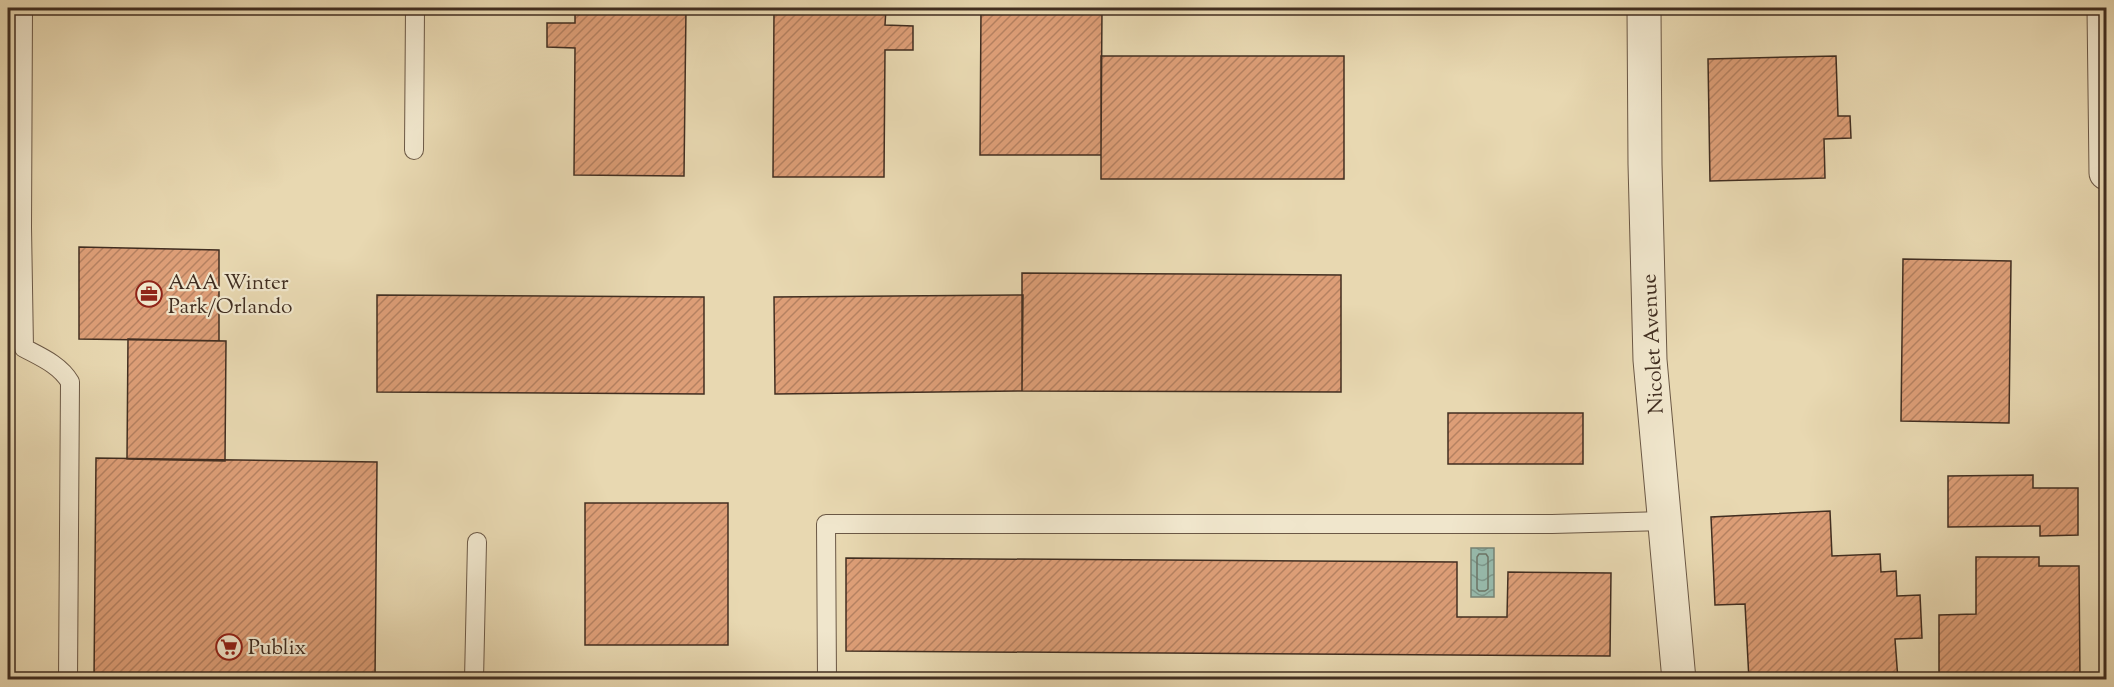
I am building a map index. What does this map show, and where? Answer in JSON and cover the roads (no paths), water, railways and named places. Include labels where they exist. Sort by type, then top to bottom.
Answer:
[{"type":"street","name":"Nicolet Avenue","points":[[1644,8],[1650,360],[1679,680]]},
{"type":"street","points":[[2104,8],[2106,173]]},
{"type":"lane","points":[[23,8],[24,348],[56,367],[70,382],[68,680]]},
{"type":"lane","points":[[414,8],[414,150]]},
{"type":"lane","points":[[827,680],[826,524],[1552,524],[1665,521]]},
{"type":"lane","points":[[474,680],[477,542]]},
{"type":"water","points":[[1471,548],[1494,548],[1494,597],[1471,597]]},
{"type":"place","name":"AAA Winter Park/Orlando","points":[[149,294]]},
{"type":"place","name":"Publix","points":[[229,647]]}]
